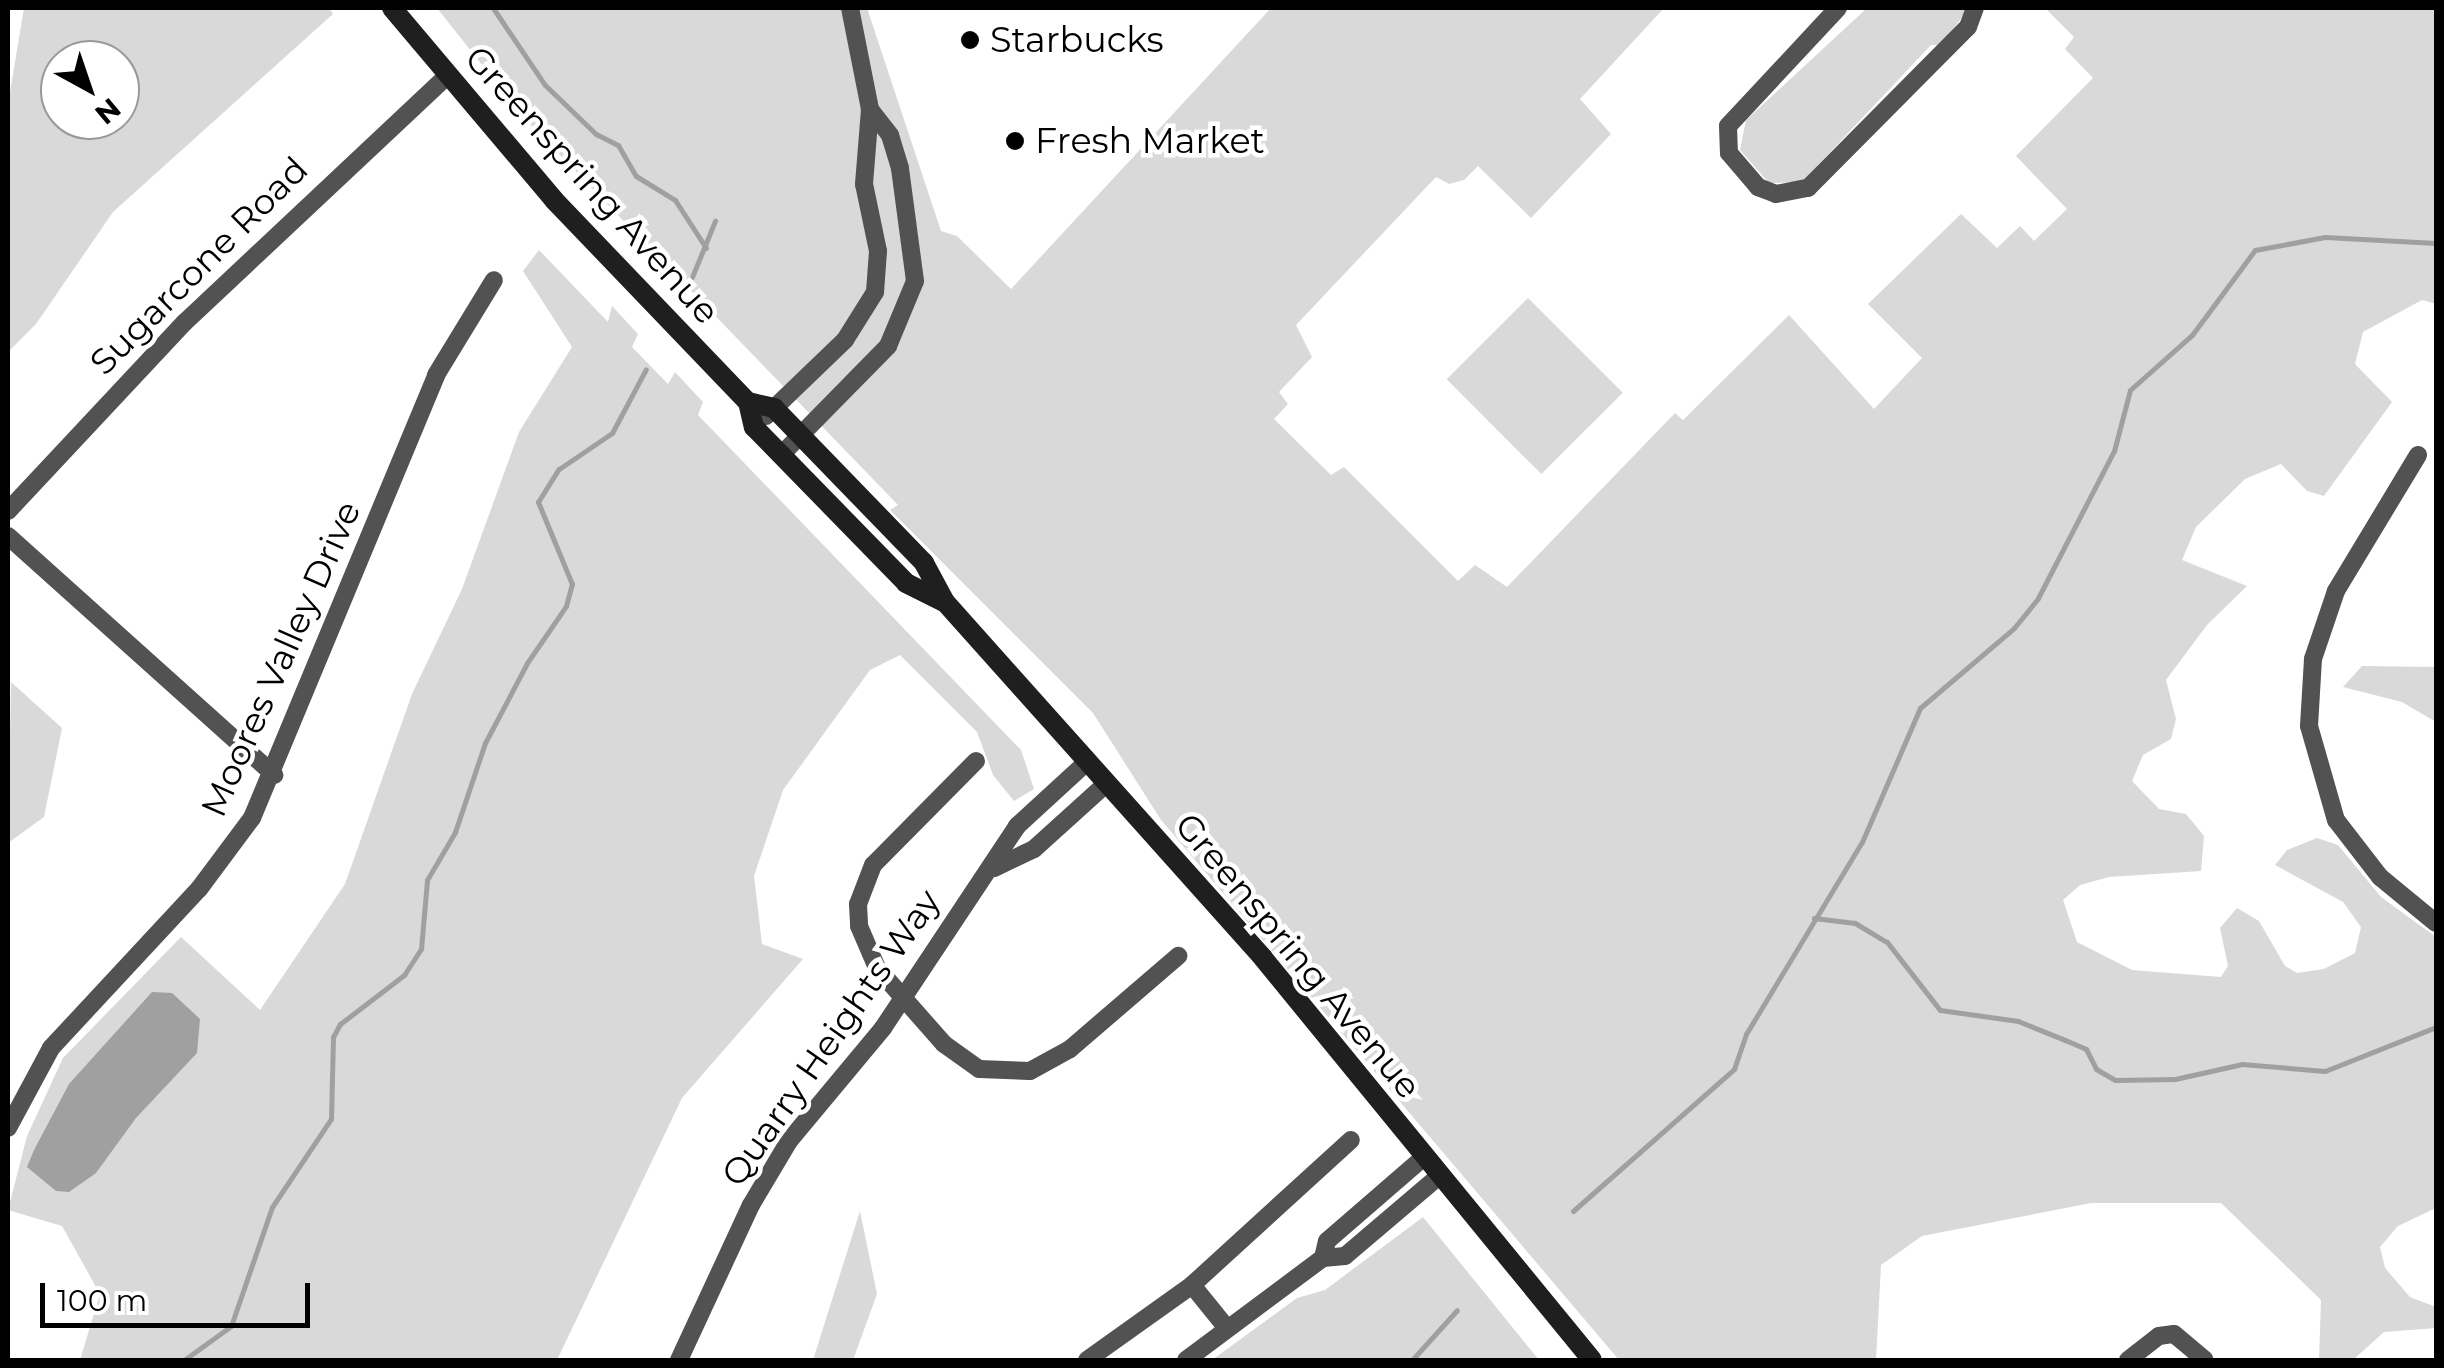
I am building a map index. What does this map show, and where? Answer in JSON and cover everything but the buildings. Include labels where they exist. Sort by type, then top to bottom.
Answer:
[{"type":"main road","name":"Greenspring Avenue","points":[[392,8],[446,76],[748,402],[754,428],[906,582],[945,602]]},
{"type":"main road","points":[[748,402],[774,408]]},
{"type":"main road","name":"Greenspring Avenue","points":[[774,408],[924,563],[945,602],[1263,958],[1592,1360]]},
{"type":"street","points":[[754,428],[844,340],[875,292],[878,251],[864,184],[870,109],[850,8]]},
{"type":"street","points":[[1838,8],[1728,126],[1729,152],[1758,187],[1776,194],[1808,188],[1968,26],[1976,8]]},
{"type":"street","name":"Sugarcone Road","points":[[8,512],[198,309],[446,76]]},
{"type":"street","points":[[781,455],[888,346],[916,281],[900,168],[890,135],[870,109]]},
{"type":"street","name":"Moores Valley Drive","points":[[8,1128],[51,1048],[222,862],[274,775],[436,375],[494,280]]},
{"type":"street","points":[[2418,455],[2336,590],[2312,659],[2309,726],[2336,820],[2380,877],[2436,923]]},
{"type":"street","points":[[8,536],[274,775]]},
{"type":"street","points":[[976,761],[888,849],[864,882],[858,904],[866,947],[902,997],[962,1059],[1013,1074],[1070,1049],[1178,956]]},
{"type":"street","name":"Quarry Heights Way","points":[[680,1360],[770,1171],[902,997],[994,868],[1018,826],[1088,761]]},
{"type":"street","name":"Quarry Heights Way","points":[[994,868],[1034,850],[1107,783]]},
{"type":"street","points":[[1087,1360],[1192,1285],[1350,1140]]},
{"type":"street","points":[[1323,1258],[1327,1240],[1424,1157]]},
{"type":"street","points":[[1186,1360],[1323,1258],[1345,1256],[1439,1176]]},
{"type":"street","points":[[1192,1285],[1226,1327]]},
{"type":"street","points":[[2128,1360],[2159,1336],[2174,1334],[2205,1360]]},
{"type":"shaded area","points":[[24,8],[329,8],[333,14],[113,212],[36,324],[8,352],[8,104]]},
{"type":"shaded area","points":[[437,8],[867,8],[941,231],[957,236],[1011,289],[1271,8],[1664,8],[1580,99],[1611,134],[1531,218],[1478,166],[1464,180],[1449,184],[1436,177],[1296,325],[1312,357],[1279,392],[1288,404],[1274,419],[1331,475],[1344,467],[1458,581],[1475,565],[1507,587],[1675,413],[1683,420],[1789,315],[1874,409],[1922,358],[1868,304],[1961,214],[1997,248],[2020,226],[2034,241],[2067,209],[2016,156],[2093,78],[2065,49],[2074,37],[2045,8],[2436,8],[2436,304],[2422,300],[2363,332],[2355,364],[2392,402],[2324,496],[2307,491],[2281,464],[2245,479],[2196,527],[2182,560],[2247,586],[2207,625],[2166,680],[2176,719],[2171,739],[2143,755],[2132,781],[2159,809],[2186,814],[2204,836],[2201,871],[2109,877],[2080,885],[2063,900],[2077,942],[2132,970],[2221,977],[2228,966],[2220,928],[2237,908],[2259,921],[2285,966],[2297,973],[2324,969],[2355,953],[2361,927],[2343,902],[2275,865],[2287,850],[2317,838],[2338,845],[2381,897],[2436,937],[2436,1208],[2398,1226],[2380,1247],[2385,1268],[2410,1297],[2436,1307],[2436,1328],[2384,1332],[2353,1360],[2319,1360],[2321,1300],[2221,1203],[2091,1203],[1922,1236],[1881,1265],[1876,1360],[1619,1360],[1161,820],[1093,713],[890,510],[898,505],[524,118]]},
{"type":"shaded area","points":[[1867,8],[1969,8],[1941,45],[1931,45],[1802,182],[1769,183],[1740,150],[1746,120]]},
{"type":"shaded area","points":[[539,250],[608,322],[612,306],[638,334],[632,347],[668,384],[675,372],[703,402],[698,415],[1021,750],[1034,789],[1014,801],[993,775],[977,732],[900,655],[870,670],[783,790],[754,876],[762,944],[803,959],[682,1098],[557,1360],[80,1360],[100,1294],[62,1226],[8,1210],[27,1136],[63,1058],[181,937],[260,1010],[345,884],[412,694],[462,589],[519,432],[572,347],[523,271]]},
{"type":"shaded area","points":[[1528,298],[1623,393],[1541,474],[1447,379]]},
{"type":"shaded area","points":[[2362,666],[2436,667],[2436,722],[2402,702],[2343,687]]},
{"type":"shaded area","points":[[11,682],[62,728],[44,817],[8,843]]},
{"type":"shaded area","points":[[152,992],[172,993],[200,1019],[197,1053],[136,1118],[96,1173],[69,1192],[56,1191],[27,1167],[34,1150],[69,1084]]},
{"type":"shaded area","points":[[860,1211],[877,1294],[853,1360],[813,1360]]},
{"type":"shaded area","points":[[1423,1217],[1539,1360],[1212,1360],[1297,1298],[1325,1290]]},
{"type":"waterway","points":[[493,8],[545,85],[596,134],[618,145],[636,176],[675,200],[706,248]]},
{"type":"waterway","points":[[692,277],[715,221]]},
{"type":"waterway","points":[[1573,1211],[1734,1069],[1746,1034],[1862,842],[1920,708],[2014,628],[2038,598],[2114,451],[2130,390],[2192,335],[2255,250],[2325,237],[2436,243]]},
{"type":"waterway","points":[[184,1360],[231,1326],[272,1207],[331,1119],[333,1037],[340,1024],[404,975],[421,949],[427,880],[455,832],[485,743],[527,663],[566,606],[572,584],[538,502],[559,469],[612,433],[646,369]]},
{"type":"waterway","points":[[1814,918],[1855,923],[1887,942],[1940,1010],[2018,1021],[2086,1049],[2096,1069],[2115,1080],[2175,1079],[2242,1064],[2325,1071],[2436,1027]]},
{"type":"waterway","points":[[1412,1360],[1457,1310]]},
{"type":"place","name":"Starbucks","points":[[970,40]]},
{"type":"place","name":"Fresh Market","points":[[1015,141]]}]
